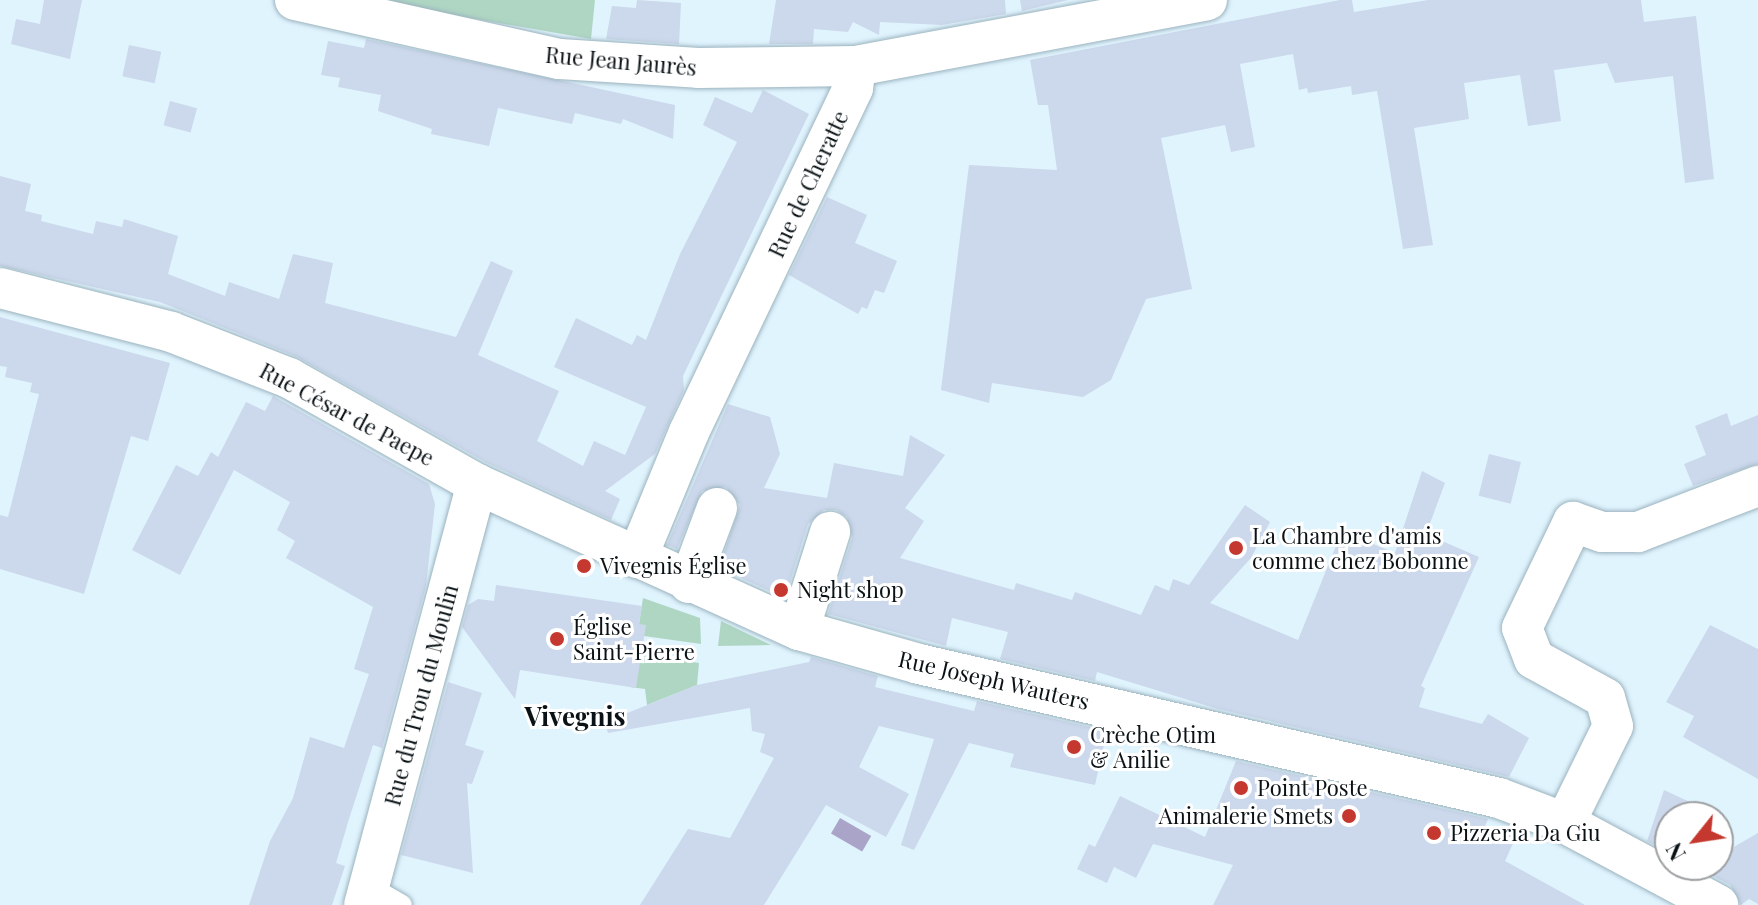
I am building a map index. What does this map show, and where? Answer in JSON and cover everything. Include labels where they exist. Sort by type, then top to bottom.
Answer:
[{"type":"street","name":"Rue Jean Jaurès","points":[[295,0],[560,59],[698,68],[856,66]]},
{"type":"street","points":[[856,66],[1116,10],[1207,0]]},
{"type":"street","name":"Rue de Cheratte","points":[[637,558],[689,432],[853,88],[856,66]]},
{"type":"street","name":"Rue César de Paepe","points":[[0,288],[171,332],[289,378],[477,484],[637,558]]},
{"type":"street","name":"Rue du Trou du Moulin","points":[[378,899],[477,484]]},
{"type":"street","points":[[1565,823],[1613,726],[1605,698],[1534,659],[1522,628],[1573,522],[1602,532],[1638,532],[1758,486]]},
{"type":"street","points":[[689,583],[717,508]]},
{"type":"street","points":[[799,630],[830,532]]},
{"type":"street","name":"Rue Joseph Wauters","points":[[637,558],[799,630],[919,664],[1499,798],[1565,823],[1718,905]]},
{"type":"green space","points":[[366,0],[595,0],[591,39]]},
{"type":"green space","points":[[643,598],[700,618],[701,644],[644,636],[639,624]]},
{"type":"green space","points":[[721,621],[771,645],[718,646]]},
{"type":"green space","points":[[641,654],[699,663],[697,685],[647,705],[645,689],[630,687]]},
{"type":"shaded area","points":[[840,818],[871,836],[862,852],[831,834]]},
{"type":"building","points":[[44,0],[82,0],[70,59],[11,44],[16,19],[40,24]]},
{"type":"building","points":[[637,0],[681,3],[679,44],[606,39],[612,6],[636,8]]},
{"type":"building","points":[[776,0],[1005,0],[1006,14],[942,25],[880,22],[879,35],[853,22],[848,32],[814,29],[813,44],[769,44]]},
{"type":"building","points":[[1020,0],[1068,0],[1022,11]]},
{"type":"building","points":[[1352,0],[1354,12],[1428,0],[1641,0],[1644,22],[1696,16],[1714,179],[1685,183],[1673,76],[1615,83],[1607,63],[1554,70],[1561,121],[1528,126],[1520,75],[1464,83],[1469,119],[1414,128],[1433,245],[1403,249],[1377,91],[1352,95],[1351,86],[1308,93],[1307,88],[1299,90],[1293,54],[1240,64],[1255,147],[1231,152],[1225,125],[1161,138],[1192,289],[1146,299],[1111,380],[1083,397],[992,383],[989,403],[941,390],[969,165],[1057,170],[1048,105],[1038,105],[1030,60]]},
{"type":"building","points":[[366,39],[675,105],[673,139],[623,119],[621,124],[575,113],[572,124],[498,108],[489,146],[431,134],[432,129],[378,111],[381,95],[338,87],[340,78],[321,75],[328,41],[364,48]]},
{"type":"building","points":[[129,45],[161,52],[155,83],[122,76]]},
{"type":"building","points":[[763,90],[809,114],[683,376],[684,390],[655,454],[605,491],[620,499],[611,520],[487,463],[297,357],[160,302],[0,266],[0,176],[31,184],[25,211],[42,215],[41,221],[93,234],[96,221],[122,227],[124,219],[178,236],[168,274],[225,296],[229,282],[279,299],[293,254],[333,263],[325,303],[456,337],[491,261],[513,271],[478,355],[559,391],[537,441],[583,466],[594,441],[625,455],[646,407],[554,367],[576,318],[632,345],[637,335],[646,340],[680,254],[737,142],[703,125],[715,97],[752,113]]},
{"type":"building","points":[[170,101],[197,108],[191,132],[164,125]]},
{"type":"building","points":[[827,197],[867,215],[855,243],[897,261],[884,293],[875,290],[867,309],[862,307],[858,314],[789,275]]},
{"type":"building","points":[[0,317],[170,363],[148,441],[131,436],[84,594],[0,569],[0,515],[8,517],[39,394],[30,392],[32,383],[5,377],[7,367],[0,366]]},
{"type":"building","points":[[273,396],[429,484],[435,504],[426,586],[382,748],[373,745],[336,863],[345,866],[332,905],[249,905],[270,841],[293,798],[310,737],[344,748],[369,674],[354,669],[373,607],[286,558],[295,541],[277,530],[290,502],[234,470],[180,575],[132,550],[176,465],[198,476],[211,452],[218,457],[246,402],[265,411]]},
{"type":"building","points":[[728,404],[770,417],[780,454],[764,488],[827,498],[834,463],[903,476],[910,435],[945,455],[905,508],[924,521],[900,558],[1014,590],[1016,583],[1072,600],[1075,592],[1141,615],[1155,585],[1169,591],[1173,579],[1189,585],[1245,505],[1270,522],[1251,558],[1210,603],[1298,640],[1342,531],[1395,553],[1422,471],[1445,483],[1426,534],[1479,557],[1421,686],[1425,688],[1419,707],[1482,724],[1488,714],[1529,738],[1509,777],[1218,709],[1097,672],[1095,681],[1000,659],[1008,632],[952,618],[946,646],[828,614],[852,538],[847,517],[836,510],[824,510],[808,524],[785,598],[719,568],[740,505],[726,487],[702,491],[677,549],[667,545]]},
{"type":"building","points":[[1727,413],[1731,426],[1758,415],[1758,464],[1693,486],[1684,464],[1706,455],[1695,426]]},
{"type":"building","points":[[1489,454],[1521,462],[1511,504],[1479,496]]},
{"type":"building","name":"Église Saint-Pierre","points":[[496,585],[642,606],[639,624],[646,625],[636,688],[520,670],[515,699],[462,627],[468,605],[478,599],[494,601]]},
{"type":"building","points":[[1710,625],[1758,649],[1758,779],[1683,737],[1694,716],[1666,702]]},
{"type":"building","points":[[811,657],[878,676],[875,687],[974,711],[977,701],[1107,731],[1095,785],[1010,767],[1014,754],[969,743],[914,850],[901,845],[934,739],[879,726],[859,767],[909,794],[886,837],[826,805],[764,905],[640,905],[688,829],[730,838],[774,758],[760,752],[765,734],[752,731],[750,708],[608,733],[605,722],[697,685],[809,662]]},
{"type":"building","points":[[448,682],[482,693],[465,745],[484,751],[472,784],[467,783],[473,873],[401,855]]},
{"type":"building","points":[[1236,761],[1488,819],[1485,826],[1516,837],[1505,861],[1585,905],[1213,905],[1233,865],[1153,844],[1136,878],[1114,867],[1107,883],[1077,869],[1089,844],[1095,847],[1120,796],[1205,837]]},
{"type":"building","points":[[1664,790],[1688,801],[1660,801]]},
{"type":"building","points":[[1654,820],[1654,845],[1647,841]]},
{"type":"building","points":[[1758,833],[1758,904],[1749,899],[1741,905],[1730,885],[1722,881],[1734,881],[1734,847]]},
{"type":"place","name":"La Chambre d'amis comme chez Bobonne","points":[[1236,548]]},
{"type":"place","name":"Vivegnis Église","points":[[584,566]]},
{"type":"place","name":"Night shop","points":[[781,590]]},
{"type":"place","name":"Église Saint-Pierre","points":[[557,639]]},
{"type":"place","name":"Crèche Otim & Anilie","points":[[1074,747]]},
{"type":"place","name":"Point Poste","points":[[1241,788]]},
{"type":"place","name":"Animalerie Smets","points":[[1349,816]]},
{"type":"place","name":"Pizzeria Da Giu","points":[[1434,833]]},
{"type":"district","name":"Vivegnis","points":[[575,716]]}]
